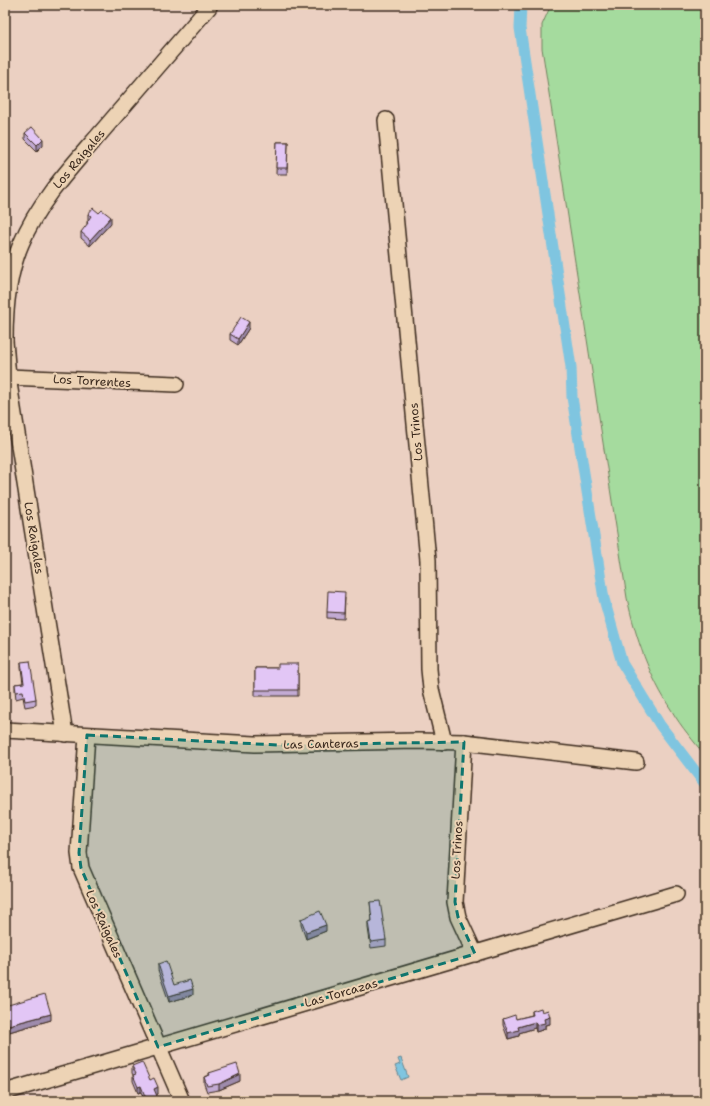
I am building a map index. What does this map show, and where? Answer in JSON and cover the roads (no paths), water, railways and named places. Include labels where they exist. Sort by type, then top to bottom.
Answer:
[{"type":"street","name":"Los Raigales","points":[[65,734],[8,377],[5,340],[6,297],[21,243],[46,200],[71,167],[209,7]]},
{"type":"street","name":"Los Trinos","points":[[386,120],[428,560],[429,669],[431,689],[444,742]]},
{"type":"street","name":"Los Torrentes","points":[[8,377],[176,384]]},
{"type":"street","name":"Las Canteras","points":[[5,730],[270,744],[464,742],[636,762]]},
{"type":"street","name":"Los Raigales","points":[[87,735],[79,853],[81,868],[182,1101]]},
{"type":"street","name":"Los Trinos","points":[[464,742],[455,902],[458,916],[475,954]]},
{"type":"street","name":"Las Torcazas","points":[[5,1092],[676,894]]},
{"type":"water","points":[[401,1058],[408,1077],[401,1080],[395,1066],[400,1064],[398,1059]]},
{"type":"waterway","points":[[521,5],[520,28],[571,367],[572,397],[604,599],[622,663],[660,725],[705,784]]}]
